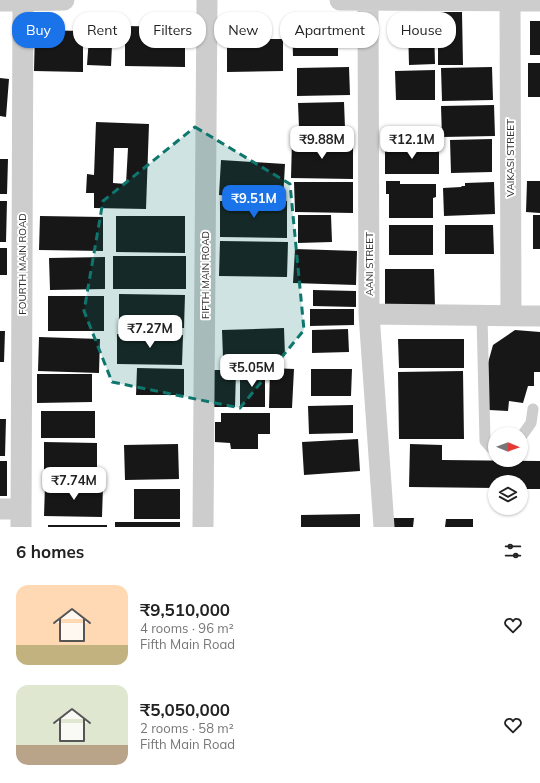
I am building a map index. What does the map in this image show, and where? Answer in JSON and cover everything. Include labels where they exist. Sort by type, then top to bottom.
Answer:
[{"type":"street","points":[[0,1],[64,0]]},
{"type":"street","name":"FIFTH MAIN ROAD","points":[[204,527],[207,0]]},
{"type":"street","points":[[340,0],[540,2]]},
{"type":"street","name":"AANI STREET","points":[[368,0],[369,314],[384,527]]},
{"type":"street","name":"FOURTH MAIN ROAD","points":[[21,518],[23,1]]},
{"type":"street","name":"VAIKASI STREET","points":[[510,1],[511,316]]},
{"type":"street","points":[[369,314],[540,316]]},
{"type":"street","points":[[0,509],[21,518]]},
{"type":"lane","points":[[482,316],[485,441],[488,444]]},
{"type":"lane","points":[[528,427],[532,422],[533,409]]},
{"type":"highlighted area","points":[[195,127],[290,184],[304,330],[240,408],[112,382],[84,311],[103,201]]},
{"type":"building","points":[[456,12],[462,12],[463,65],[438,65],[438,48],[456,48]]},
{"type":"building","points":[[530,21],[540,21],[540,55],[530,55]]},
{"type":"building","points":[[131,26],[139,26],[139,48],[185,48],[185,67],[125,66],[125,48],[131,48]]},
{"type":"building","points":[[65,31],[73,31],[73,48],[83,48],[83,72],[34,71],[35,48],[65,48]]},
{"type":"building","points":[[272,39],[280,39],[280,48],[283,48],[283,71],[227,72],[227,48],[272,48]]},
{"type":"building","points":[[88,48],[112,48],[111,66],[87,65]]},
{"type":"building","points":[[293,48],[338,48],[338,56],[293,56]]},
{"type":"building","points":[[409,48],[435,48],[435,64],[409,65]]},
{"type":"building","points":[[528,63],[540,63],[540,97],[528,97]]},
{"type":"building","points":[[349,67],[350,95],[297,96],[297,68]]},
{"type":"building","points":[[492,67],[493,100],[442,101],[441,68]]},
{"type":"building","points":[[435,70],[435,100],[396,100],[395,71]]},
{"type":"building","points":[[0,78],[9,79],[6,117],[0,116]]},
{"type":"building","points":[[344,102],[345,128],[299,128],[298,103]]},
{"type":"building","points":[[494,105],[495,136],[442,137],[441,106]]},
{"type":"building","points":[[96,122],[149,124],[146,209],[94,208],[94,193],[86,193],[87,174],[94,175]],"holes":[[[114,148],[128,148],[126,184],[113,183]]]},
{"type":"building","points":[[492,139],[492,172],[451,173],[450,140]]},
{"type":"building","points":[[292,140],[353,141],[353,179],[291,178]]},
{"type":"building","points":[[385,145],[439,145],[439,174],[385,174]]},
{"type":"building","points":[[0,159],[8,159],[7,194],[0,194]]},
{"type":"building","points":[[221,160],[285,164],[283,200],[219,195]]},
{"type":"building","points":[[386,181],[400,181],[400,184],[436,184],[436,197],[433,198],[433,218],[389,218],[389,194],[386,194]]},
{"type":"building","points":[[527,181],[540,181],[540,213],[526,212]]},
{"type":"building","points":[[294,182],[353,182],[353,213],[295,212]]},
{"type":"building","points":[[494,182],[495,214],[444,216],[443,188],[461,187],[465,186],[465,183]]},
{"type":"building","points":[[0,201],[7,201],[6,242],[0,242]]},
{"type":"building","points":[[220,201],[287,201],[287,238],[220,237]]},
{"type":"building","points":[[298,215],[331,215],[332,242],[298,243]]},
{"type":"building","points":[[533,215],[540,215],[540,249],[533,249]]},
{"type":"building","points":[[40,216],[103,217],[103,251],[39,250]]},
{"type":"building","points":[[116,216],[185,216],[185,253],[116,252]]},
{"type":"building","points":[[389,225],[433,225],[433,255],[389,255]]},
{"type":"building","points":[[445,225],[493,225],[494,254],[445,254]]},
{"type":"building","points":[[220,241],[288,242],[287,277],[219,276]]},
{"type":"building","points":[[0,248],[7,248],[7,275],[0,275]]},
{"type":"building","points":[[295,249],[357,251],[356,285],[293,283]]},
{"type":"building","points":[[113,256],[186,256],[186,289],[113,289]]},
{"type":"building","points":[[105,257],[105,289],[50,290],[49,258]]},
{"type":"building","points":[[385,269],[434,269],[435,307],[385,307]]},
{"type":"building","points":[[313,290],[356,291],[356,307],[313,306]]},
{"type":"building","points":[[119,294],[185,295],[184,328],[119,327]]},
{"type":"building","points":[[48,296],[104,296],[104,331],[48,331]]},
{"type":"building","points":[[310,309],[354,309],[354,325],[310,326]]},
{"type":"building","points":[[284,328],[285,356],[223,358],[222,330]]},
{"type":"building","points":[[348,329],[349,352],[312,353],[312,330]]},
{"type":"building","points":[[515,330],[540,332],[540,372],[534,372],[534,386],[528,386],[523,403],[509,401],[508,411],[489,410],[486,370],[493,345]]},
{"type":"building","points":[[0,331],[5,331],[4,362],[0,362]]},
{"type":"building","points":[[117,334],[183,335],[182,365],[117,364]]},
{"type":"building","points":[[39,337],[100,339],[99,373],[38,371]]},
{"type":"building","points":[[398,339],[464,339],[464,368],[399,368]]},
{"type":"building","points":[[137,368],[184,369],[184,395],[136,395]]},
{"type":"building","points":[[270,368],[294,369],[292,408],[269,408]]},
{"type":"building","points":[[240,369],[265,370],[265,407],[240,407]]},
{"type":"building","points":[[311,369],[352,369],[351,396],[311,396]]},
{"type":"building","points":[[214,370],[236,370],[235,407],[214,407]]},
{"type":"building","points":[[463,371],[464,439],[399,439],[398,372]]},
{"type":"building","points":[[37,374],[92,374],[92,402],[37,403]]},
{"type":"building","points":[[353,405],[353,433],[309,434],[308,406]]},
{"type":"building","points":[[41,411],[95,411],[95,438],[41,438]]},
{"type":"building","points":[[221,413],[270,413],[270,434],[258,434],[258,449],[231,449],[230,443],[215,442],[215,422],[221,422]]},
{"type":"building","points":[[0,419],[6,419],[5,456],[0,456]]},
{"type":"building","points":[[358,439],[360,471],[304,475],[302,442]]},
{"type":"building","points":[[44,442],[97,443],[97,480],[44,479]]},
{"type":"building","points":[[178,444],[179,479],[125,480],[124,445]]},
{"type":"building","points":[[410,444],[442,445],[442,460],[488,460],[488,467],[528,467],[528,461],[540,461],[540,489],[528,489],[528,475],[488,475],[488,488],[409,487]]},
{"type":"building","points":[[0,461],[7,461],[7,496],[0,496]]},
{"type":"building","points":[[45,485],[103,486],[102,517],[44,516]]},
{"type":"building","points":[[134,489],[180,489],[180,519],[134,519]]},
{"type":"building","points":[[360,514],[360,527],[301,527],[301,515]]},
{"type":"building","points":[[391,518],[414,518],[413,527],[391,527]]},
{"type":"building","points":[[446,519],[473,519],[473,527],[445,527]]},
{"type":"building","points":[[115,522],[180,522],[180,527],[115,527]]},
{"type":"building","points":[[48,525],[107,525],[107,527],[48,527]]}]
